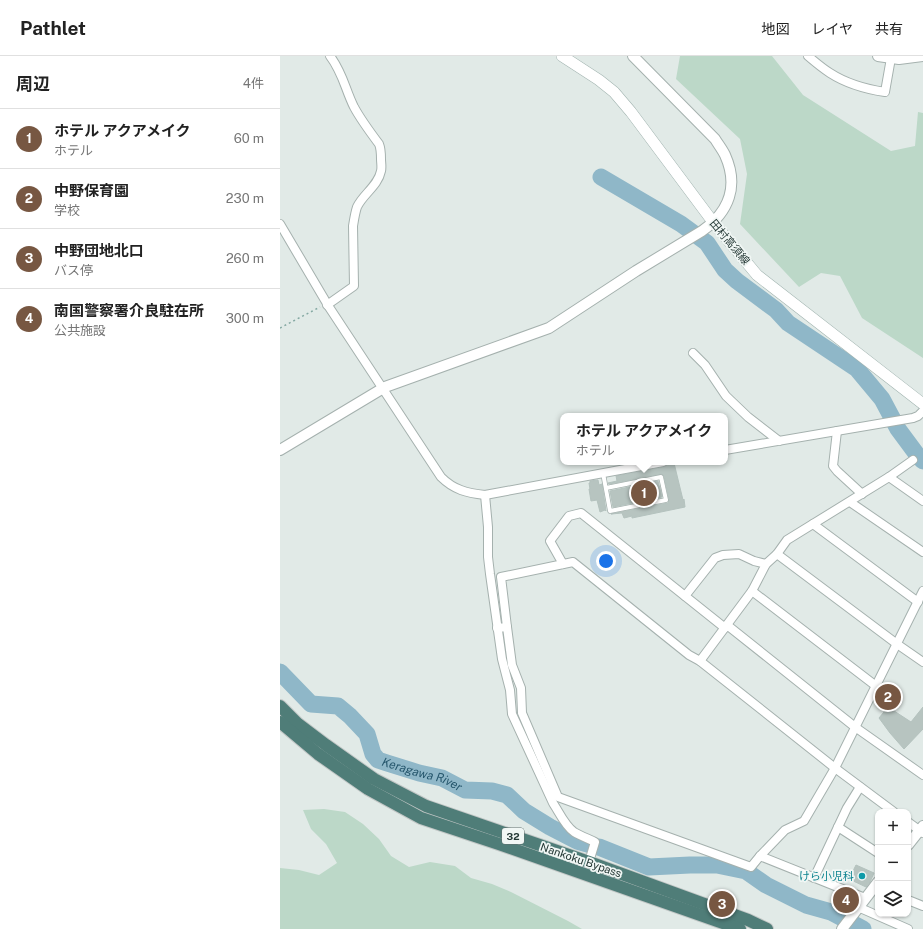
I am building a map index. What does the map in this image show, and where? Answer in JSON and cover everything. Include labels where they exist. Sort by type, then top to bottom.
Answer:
[{"type":"highway","name":"Nankoku Bypass","points":[[280,706],[297,723],[374,779],[420,802],[748,920],[767,929]]},
{"type":"highway","name":"Nankoku Bypass","points":[[280,722],[318,754],[368,789],[422,818],[740,929]]},
{"type":"main road","name":"田村高須線","points":[[562,56],[600,80],[614,92],[631,112],[713,222],[757,275],[923,404]]},
{"type":"street","points":[[327,304],[354,286],[353,226],[357,207],[362,198],[380,176],[381,170],[381,148],[360,118],[341,73],[330,56]]},
{"type":"street","points":[[280,450],[382,388],[549,328],[636,271],[702,231],[713,222],[727,206],[731,188],[729,166],[724,154],[715,139],[633,56]]},
{"type":"street","points":[[808,56],[829,72],[843,80],[863,88],[885,92],[891,58]]},
{"type":"street","points":[[878,56],[899,59],[923,56]]},
{"type":"street","points":[[280,224],[327,304],[441,477],[448,484],[469,493],[485,495],[647,465]]},
{"type":"street","points":[[693,353],[705,365],[726,396],[748,418],[779,441]]},
{"type":"street","points":[[728,450],[894,422],[916,417],[923,411]]},
{"type":"street","points":[[837,431],[833,466],[862,494]]},
{"type":"street","points":[[700,661],[752,591],[766,564],[777,554],[787,540],[890,477],[913,460]]},
{"type":"street","points":[[890,477],[923,501]]},
{"type":"street","points":[[485,495],[488,527],[488,557],[497,628],[502,659],[510,690],[512,714],[553,802],[562,816],[570,828],[576,833],[596,842],[589,862]]},
{"type":"street","points":[[850,502],[923,552]]},
{"type":"street","points":[[563,564],[550,541],[569,516],[581,513],[685,596],[726,626],[855,727],[923,775]]},
{"type":"street","points":[[813,524],[919,605]]},
{"type":"street","points":[[685,596],[715,558],[723,555],[739,554],[754,561],[766,564]]},
{"type":"street","points":[[777,554],[923,662]]},
{"type":"street","points":[[890,809],[835,768],[700,661],[689,655],[573,562],[501,577],[512,665],[521,688],[522,713],[558,797],[751,867],[785,830],[804,821],[835,768],[897,644],[919,605],[923,591]]},
{"type":"street","points":[[752,591],[876,686]]},
{"type":"street","points":[[497,628],[507,627]]},
{"type":"street","points":[[814,878],[846,808],[860,787]]},
{"type":"street","points":[[911,824],[922,830],[911,842]]},
{"type":"street","points":[[838,827],[875,851]]},
{"type":"street","points":[[760,856],[865,898]]},
{"type":"street","points":[[875,886],[848,922],[908,929]]},
{"type":"street","points":[[911,901],[923,906]]},
{"type":"lane","points":[[603,473],[610,511],[666,500],[661,477],[606,488]]},
{"type":"path","points":[[280,328],[327,304]]},
{"type":"green space","points":[[680,56],[772,56],[803,95],[891,151],[915,146],[918,112],[923,113],[923,358],[862,318],[840,276],[821,273],[799,287],[740,224],[747,174],[740,139],[676,79]]},
{"type":"green space","points":[[324,809],[345,812],[363,824],[379,839],[391,856],[409,867],[430,862],[455,866],[471,878],[492,884],[511,892],[582,929],[280,929],[280,868],[299,870],[319,875],[337,863],[326,844],[311,829],[303,810]]},
{"type":"building","points":[[668,465],[674,465],[685,507],[632,518],[632,516],[624,518],[622,513],[611,514],[668,503],[669,499],[664,476],[662,474],[608,483],[617,481],[616,476]]},
{"type":"building","points":[[598,480],[599,485],[602,484],[606,511],[600,512],[597,500],[591,501],[589,489],[590,481]]},
{"type":"building","points":[[658,481],[662,497],[613,507],[610,491]]},
{"type":"building","points":[[888,707],[911,722],[923,707],[923,729],[904,749],[879,718]]},
{"type":"building","name":"けら小児科","points":[[856,865],[874,873],[866,887],[849,879]]},
{"type":"waterway","points":[[601,177],[681,224],[707,243],[725,270],[737,281],[776,310],[788,323],[857,369],[882,399],[898,429],[923,461]]},
{"type":"waterway","name":"Keragawa River","points":[[280,672],[311,704],[338,706],[350,716],[367,734],[373,754],[378,760],[419,773],[442,778],[465,790],[492,791],[507,795],[524,811],[550,827],[577,841],[591,845]]},
{"type":"waterway","name":"Keragawa River","points":[[599,847],[649,867],[717,865],[746,871],[766,885],[806,905],[831,912],[863,929]]},
{"type":"place","name":"ホテル アクアメイク","points":[[644,493]]},
{"type":"place","name":"中野保育園","points":[[888,697]]},
{"type":"place","name":"けら小児科","points":[[862,876]]},
{"type":"place","name":"南国警察署介良駐在所","points":[[846,900]]},
{"type":"place","name":"中野団地北口","points":[[722,904]]}]
